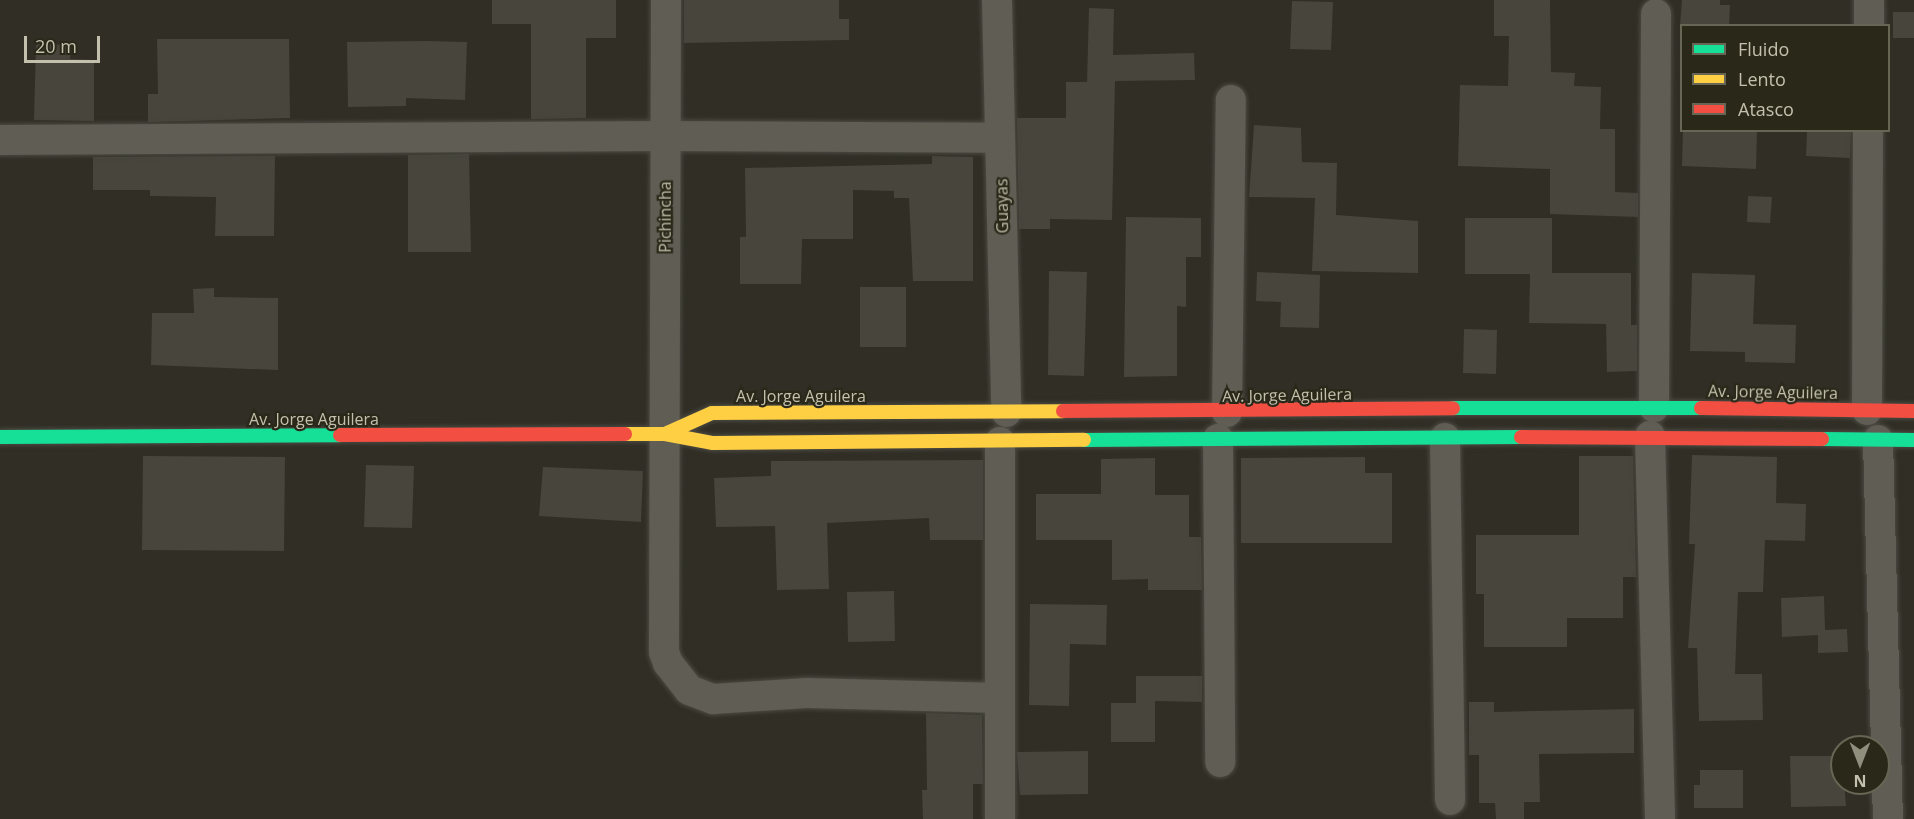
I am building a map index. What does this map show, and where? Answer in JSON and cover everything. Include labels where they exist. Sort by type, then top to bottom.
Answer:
[{"type":"street","name":"Pichincha","points":[[666,0],[664,652],[673,673],[689,690],[727,699],[807,693],[1000,698]]},
{"type":"street","name":"Guayas","points":[[997,0],[1005,412]]},
{"type":"street","points":[[1869,0],[1869,24]]},
{"type":"street","points":[[1654,407],[1656,14]]},
{"type":"street","points":[[1220,762],[1223,426],[1231,100]]},
{"type":"street","points":[[1867,410],[1868,132]]},
{"type":"street","points":[[0,140],[665,136],[1000,138]]},
{"type":"street","name":"Av. Jorge Aguilera","points":[[0,437],[665,434],[713,443],[1000,442],[1223,426],[1654,407],[1914,411]]},
{"type":"street","name":"Av. Jorge Aguilera","points":[[665,434],[712,413],[1005,412],[1445,438],[1650,436],[1914,441]]},
{"type":"street","points":[[1650,436],[1660,819]]},
{"type":"street","points":[[1445,438],[1450,800]]},
{"type":"street","points":[[1878,440],[1888,819]]},
{"type":"street","points":[[1000,442],[1000,819]]},
{"type":"building","points":[[492,0],[616,0],[616,38],[586,38],[586,118],[531,119],[531,24],[492,24]]},
{"type":"building","points":[[684,0],[839,0],[839,19],[849,19],[849,40],[684,43]]},
{"type":"building","points":[[1494,0],[1550,0],[1551,72],[1575,73],[1574,86],[1601,87],[1600,129],[1615,129],[1615,192],[1638,193],[1638,217],[1550,214],[1550,169],[1458,166],[1460,85],[1508,86],[1509,36],[1494,36]]},
{"type":"building","points":[[1682,0],[1720,0],[1720,5],[1730,5],[1729,24],[1680,24]]},
{"type":"building","points":[[1292,1],[1333,2],[1331,50],[1290,49]]},
{"type":"building","points":[[1089,8],[1114,9],[1113,55],[1194,53],[1195,80],[1115,81],[1112,220],[1050,219],[1050,229],[1019,229],[1017,118],[1066,118],[1066,82],[1087,82]]},
{"type":"building","points":[[1893,12],[1914,12],[1914,38],[1893,38]]},
{"type":"building","points":[[157,39],[289,39],[290,118],[148,122],[148,94],[158,94]]},
{"type":"building","points":[[347,42],[467,42],[465,100],[406,98],[406,106],[348,107]]},
{"type":"building","points":[[36,44],[71,45],[70,59],[94,60],[94,121],[34,120]]},
{"type":"building","points":[[1254,125],[1301,128],[1302,162],[1337,163],[1336,215],[1418,221],[1418,273],[1312,271],[1315,198],[1249,197]]},
{"type":"building","points":[[1683,132],[1757,132],[1756,169],[1682,166]]},
{"type":"building","points":[[1807,132],[1851,132],[1850,158],[1806,156]]},
{"type":"building","points":[[469,154],[471,252],[408,252],[408,155]]},
{"type":"building","points":[[275,156],[274,236],[215,236],[216,197],[150,196],[150,190],[93,190],[93,157]]},
{"type":"building","points":[[932,156],[973,157],[973,281],[913,281],[909,198],[894,198],[894,191],[853,190],[853,239],[802,239],[801,284],[740,284],[740,237],[746,237],[745,168],[932,164]]},
{"type":"building","points":[[1748,196],[1772,197],[1770,223],[1747,222]]},
{"type":"building","points":[[1126,217],[1201,218],[1201,257],[1186,257],[1186,307],[1177,306],[1177,376],[1124,377]]},
{"type":"building","points":[[1465,218],[1552,218],[1552,273],[1631,273],[1631,325],[1637,325],[1637,371],[1607,372],[1606,324],[1529,323],[1530,274],[1465,274]]},
{"type":"building","points":[[1049,271],[1087,272],[1084,376],[1048,375]]},
{"type":"building","points":[[1257,272],[1320,275],[1319,328],[1280,327],[1281,302],[1256,301]]},
{"type":"building","points":[[1692,273],[1755,275],[1753,324],[1796,325],[1795,363],[1745,362],[1745,352],[1690,351]]},
{"type":"building","points":[[860,287],[906,287],[906,347],[860,347]]},
{"type":"building","points":[[214,288],[214,297],[278,298],[278,370],[151,365],[152,313],[194,313],[193,289]]},
{"type":"building","points":[[1464,329],[1497,330],[1496,374],[1463,373]]},
{"type":"building","points":[[1692,455],[1777,457],[1776,503],[1806,504],[1805,541],[1765,540],[1763,592],[1738,592],[1735,674],[1762,674],[1763,720],[1699,721],[1697,648],[1688,648],[1695,544],[1689,544]]},
{"type":"building","points":[[143,456],[285,457],[284,551],[142,550]]},
{"type":"building","points":[[1579,456],[1633,456],[1636,577],[1623,577],[1623,618],[1567,618],[1567,647],[1484,647],[1484,594],[1476,594],[1476,535],[1579,535]]},
{"type":"building","points":[[1365,457],[1365,473],[1392,473],[1392,543],[1241,543],[1241,458]]},
{"type":"building","points":[[1155,458],[1155,495],[1189,495],[1189,537],[1201,537],[1202,590],[1148,590],[1148,579],[1112,580],[1112,540],[1036,540],[1036,494],[1101,494],[1101,459]]},
{"type":"building","points":[[983,460],[983,540],[930,540],[929,518],[827,523],[829,589],[777,590],[775,526],[716,527],[714,478],[771,476],[771,461]]},
{"type":"building","points":[[366,465],[414,466],[412,528],[364,527]]},
{"type":"building","points":[[543,467],[643,471],[641,522],[539,516]]},
{"type":"building","points":[[894,591],[895,641],[848,642],[847,592]]},
{"type":"building","points":[[1824,596],[1825,630],[1847,629],[1848,652],[1818,653],[1818,635],[1782,637],[1781,598]]},
{"type":"building","points":[[1030,604],[1107,605],[1106,645],[1070,644],[1069,706],[1029,705]]},
{"type":"building","points":[[1136,676],[1202,676],[1202,702],[1155,701],[1155,742],[1111,742],[1111,703],[1136,703]]},
{"type":"building","points":[[1469,702],[1494,702],[1494,712],[1634,709],[1634,753],[1539,754],[1540,802],[1524,802],[1524,819],[1496,819],[1495,803],[1479,803],[1479,755],[1469,755]]},
{"type":"building","points":[[926,713],[982,715],[983,784],[973,784],[973,819],[923,819],[922,790],[927,790]]},
{"type":"building","points":[[1088,751],[1088,794],[1020,795],[1017,752]]},
{"type":"building","points":[[1790,756],[1830,756],[1830,795],[1845,795],[1846,806],[1791,807]]},
{"type":"building","points":[[1700,770],[1743,770],[1743,808],[1694,808],[1694,785],[1700,785]]},
{"type":"traffic: fast","points":[[1453,408],[1701,408]]},
{"type":"traffic: fast","points":[[0,437],[340,435]]},
{"type":"traffic: fast","points":[[1084,440],[1521,437]]},
{"type":"traffic: fast","points":[[1822,439],[1914,440]]},
{"type":"traffic: slow","points":[[665,434],[712,413],[1063,411]]},
{"type":"traffic: slow","points":[[625,434],[665,434],[713,443],[1084,440]]},
{"type":"traffic: jam","points":[[1063,411],[1453,408]]},
{"type":"traffic: jam","points":[[1701,408],[1914,411]]},
{"type":"traffic: jam","points":[[340,435],[625,434]]},
{"type":"traffic: jam","points":[[1521,437],[1822,439]]}]
